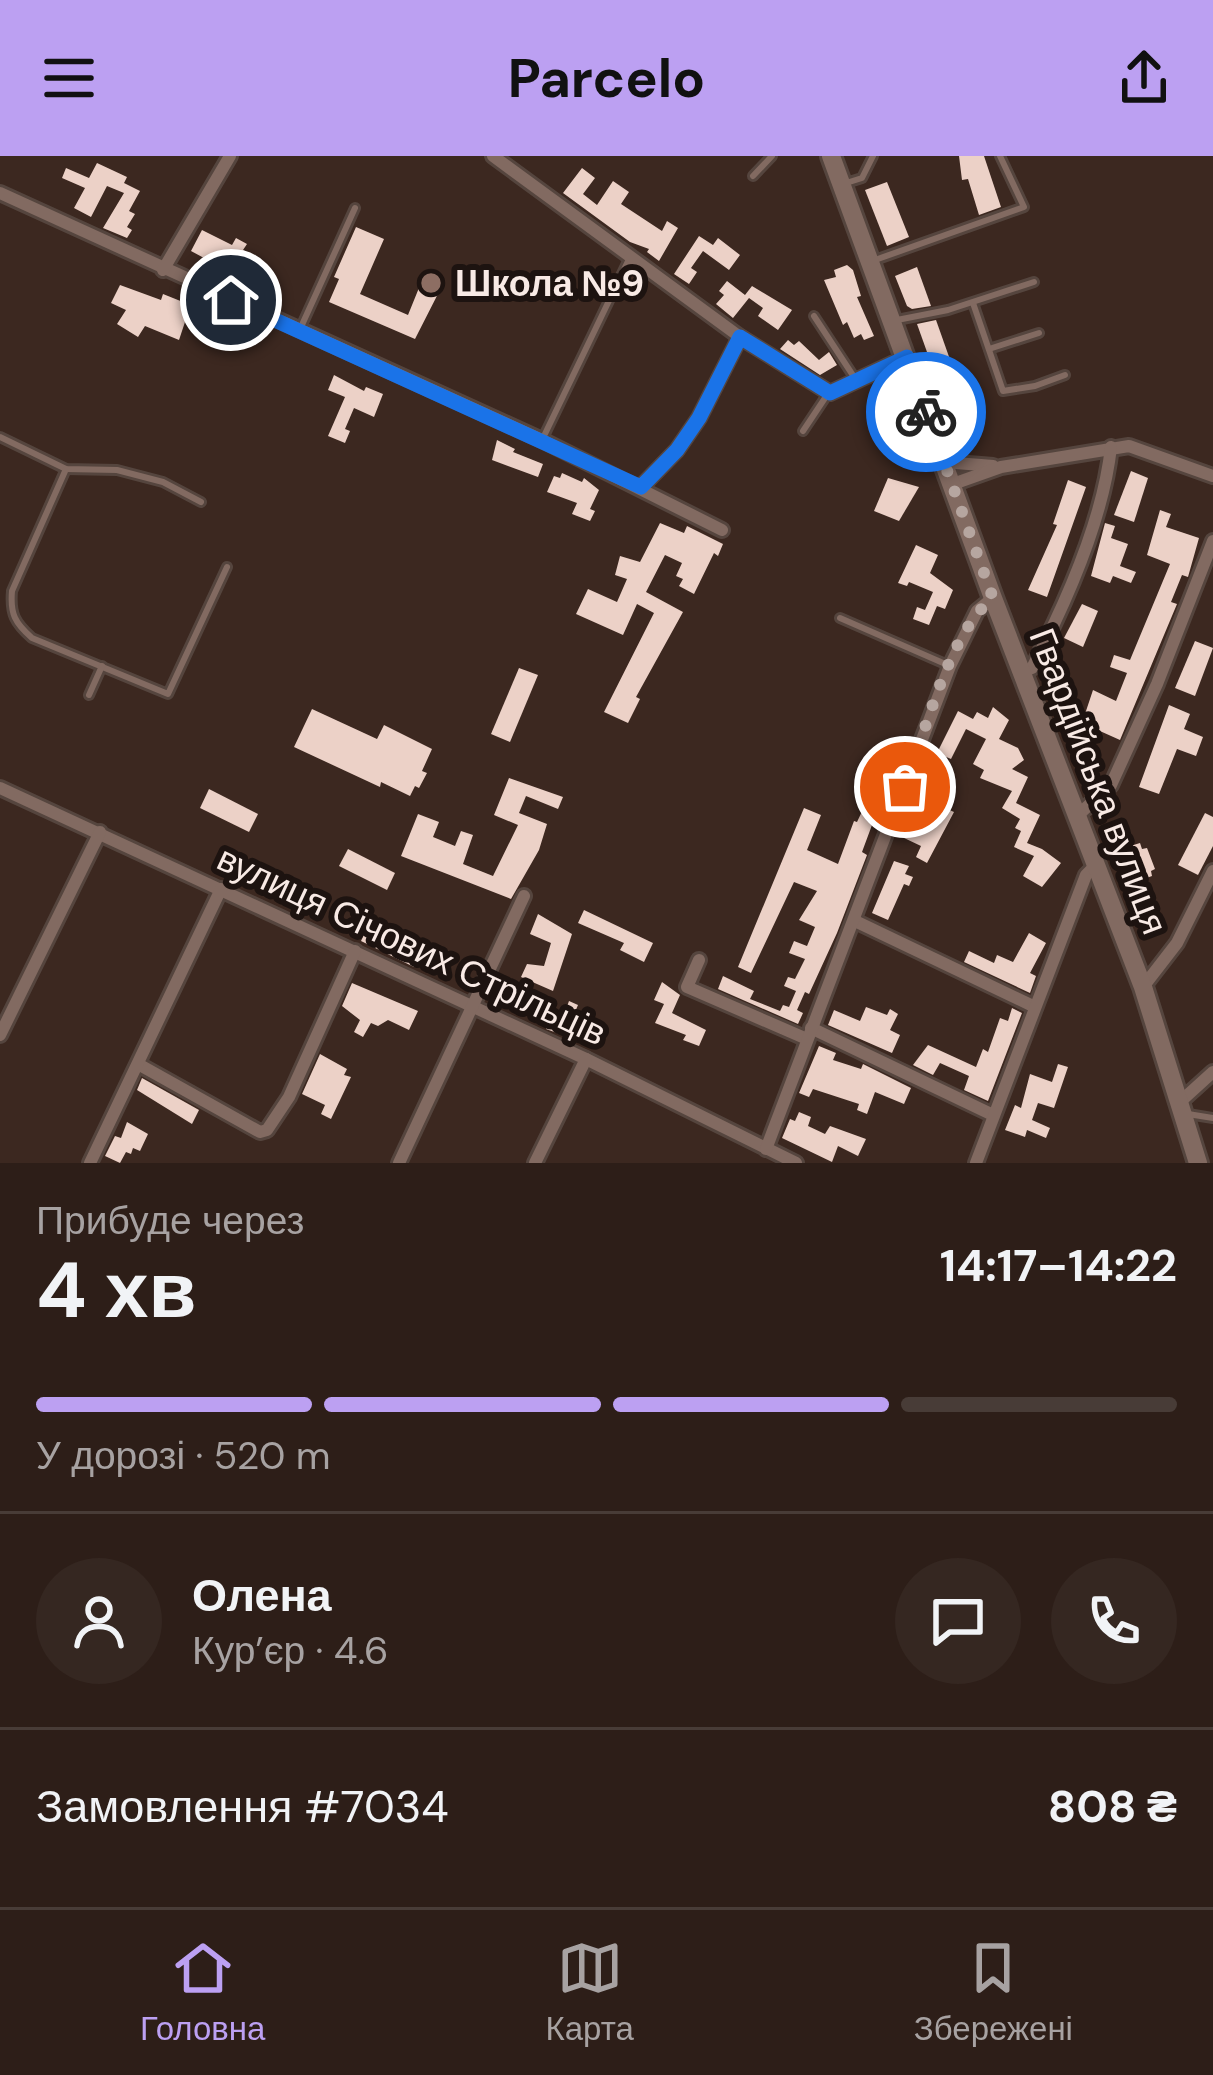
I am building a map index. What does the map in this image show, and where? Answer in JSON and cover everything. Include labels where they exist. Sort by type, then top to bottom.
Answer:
[{"type":"main road","name":"Гвардійська вулиця","points":[[831,156],[993,598],[1143,987],[1198,1163]]},
{"type":"street","points":[[163,270],[230,156]]},
{"type":"street","points":[[494,156],[740,337],[830,393],[907,357]]},
{"type":"street","points":[[0,194],[542,440],[722,530]]},
{"type":"street","points":[[641,487],[677,450],[699,418],[740,337]]},
{"type":"street","points":[[953,484],[1000,467],[1129,446],[1213,476]]},
{"type":"street","points":[[1022,672],[1032,668],[1064,607],[1108,473],[1111,447]]},
{"type":"street","points":[[944,462],[1000,467]]},
{"type":"street","points":[[1077,816],[1111,785],[1127,754],[1213,541]]},
{"type":"street","points":[[766,1149],[950,666],[977,610],[993,598]]},
{"type":"street","name":"вулиця Січових Стрільців","points":[[0,788],[474,1006],[796,1163]]},
{"type":"street","points":[[0,1035],[100,832]]},
{"type":"street","points":[[976,1163],[1086,875],[1096,865]]},
{"type":"street","points":[[1143,987],[1177,943],[1213,871]]},
{"type":"street","points":[[90,1163],[221,889]]},
{"type":"street","points":[[399,1163],[524,896]]},
{"type":"street","points":[[855,921],[1036,1007]]},
{"type":"street","points":[[138,1064],[260,1132],[267,1130],[289,1097],[355,951]]},
{"type":"street","points":[[699,960],[687,987],[994,1115]]},
{"type":"street","points":[[535,1163],[586,1059]]},
{"type":"street","points":[[1183,1107],[1213,1072]]},
{"type":"lane","points":[[753,176],[772,156]]},
{"type":"lane","points":[[842,184],[862,178],[873,156]]},
{"type":"lane","points":[[871,261],[1024,207],[1000,156]]},
{"type":"lane","points":[[299,330],[355,208]]},
{"type":"lane","points":[[542,440],[630,257]]},
{"type":"lane","points":[[894,321],[973,303],[1034,282]]},
{"type":"lane","points":[[973,303],[1003,391],[1065,375]]},
{"type":"lane","points":[[814,316],[856,380]]},
{"type":"lane","points":[[989,349],[1039,333]]},
{"type":"lane","points":[[803,431],[830,393]]},
{"type":"lane","points":[[0,437],[66,469],[117,470],[163,482],[201,502]]},
{"type":"lane","points":[[66,469],[12,591],[10,608],[16,624],[32,638],[168,694],[227,567]]},
{"type":"lane","points":[[840,618],[950,666]]},
{"type":"lane","points":[[89,695],[102,666]]},
{"type":"lane","points":[[1183,1107],[1213,1118]]},
{"type":"building","points":[[959,156],[984,156],[1001,207],[979,215],[968,179],[962,180]]},
{"type":"building","points":[[97,163],[127,177],[124,183],[140,191],[129,211],[135,214],[127,238],[103,228],[124,193],[107,186],[91,217],[74,208],[85,188],[62,178],[66,168],[89,178]]},
{"type":"building","points":[[582,168],[595,178],[583,194],[597,205],[613,181],[629,192],[621,204],[662,231],[667,221],[678,228],[659,261],[649,249],[630,242],[563,193]]},
{"type":"building","points":[[887,182],[909,237],[887,246],[865,190]]},
{"type":"building","points":[[356,227],[384,239],[360,294],[408,315],[425,273],[444,282],[415,339],[329,302],[339,279],[334,277]]},
{"type":"building","points":[[202,230],[232,245],[236,238],[247,244],[243,250],[250,254],[241,269],[254,275],[245,293],[211,278],[217,265],[191,251]]},
{"type":"building","points":[[699,236],[713,245],[718,238],[740,255],[729,270],[703,251],[691,268],[697,272],[689,284],[674,274]]},
{"type":"building","points":[[847,265],[853,270],[861,296],[857,297],[874,336],[864,340],[861,334],[854,338],[847,322],[843,325],[824,280],[836,277],[834,270]]},
{"type":"building","points":[[917,267],[931,306],[912,309],[895,276]]},
{"type":"building","points":[[727,281],[745,295],[752,286],[792,310],[778,330],[758,316],[763,308],[749,298],[733,318],[716,304]]},
{"type":"building","points":[[120,285],[161,300],[163,294],[204,306],[211,313],[204,330],[185,322],[179,340],[145,326],[138,337],[117,324],[126,310],[111,303]]},
{"type":"building","points":[[936,320],[965,402],[947,408],[917,324]]},
{"type":"building","points":[[788,340],[794,345],[799,341],[819,360],[829,352],[837,365],[820,375],[780,349]]},
{"type":"building","points":[[334,375],[364,391],[366,387],[383,394],[374,417],[354,408],[345,443],[328,436],[345,397],[328,390]]},
{"type":"building","points":[[497,440],[543,464],[538,477],[492,460]]},
{"type":"building","points":[[1131,471],[1148,478],[1134,522],[1114,515]]},
{"type":"building","points":[[562,473],[582,482],[584,478],[599,490],[590,521],[572,514],[577,503],[547,492],[554,476],[560,478]]},
{"type":"building","points":[[888,478],[919,487],[899,521],[874,511]]},
{"type":"building","points":[[1068,480],[1086,487],[1047,597],[1028,590],[1057,525],[1053,524]]},
{"type":"building","points":[[1160,510],[1171,514],[1166,527],[1199,538],[1188,577],[1182,575],[1171,602],[1177,604],[1120,740],[1082,723],[1093,690],[1116,701],[1127,673],[1110,667],[1114,655],[1130,660],[1170,564],[1147,555]]},
{"type":"building","points":[[660,523],[684,533],[687,526],[723,544],[694,594],[679,586],[683,579],[676,576],[682,563],[665,555],[646,592],[683,612],[636,697],[640,699],[628,723],[604,712],[654,613],[637,604],[623,635],[576,614],[588,589],[617,602],[627,579],[615,575],[620,556],[640,562]]},
{"type":"building","points":[[1105,523],[1115,526],[1111,538],[1128,544],[1120,566],[1136,572],[1131,583],[1113,576],[1110,583],[1091,576]]},
{"type":"building","points":[[916,545],[938,555],[930,573],[953,590],[945,609],[937,606],[929,625],[913,619],[917,607],[925,610],[933,592],[909,582],[907,586],[898,583]]},
{"type":"building","points":[[1082,604],[1098,611],[1083,647],[1064,638]]},
{"type":"building","points":[[1195,641],[1213,648],[1195,696],[1175,688]]},
{"type":"building","points":[[519,668],[538,675],[510,742],[491,734]]},
{"type":"building","points":[[1169,705],[1190,714],[1184,729],[1203,737],[1196,756],[1177,749],[1159,794],[1139,787]]},
{"type":"building","points":[[993,707],[1009,720],[999,739],[1018,748],[1024,760],[1012,769],[1028,777],[1016,803],[1040,815],[1027,843],[1061,863],[1042,887],[1023,876],[1034,856],[1014,847],[1020,819],[1002,808],[1012,791],[980,778],[984,770],[973,764],[986,739],[966,729],[951,759],[937,753],[958,711],[973,719],[977,712],[988,718]]},
{"type":"building","points":[[312,709],[377,739],[384,725],[432,749],[419,788],[415,786],[410,796],[381,782],[380,787],[294,747]]},
{"type":"building","points":[[509,778],[563,797],[558,809],[526,796],[519,813],[547,824],[539,850],[511,899],[401,856],[418,814],[439,822],[433,837],[455,846],[461,831],[473,835],[463,864],[493,876],[518,825],[494,815]]},
{"type":"building","points":[[883,782],[893,787],[877,827],[872,825],[862,852],[867,855],[837,933],[797,1010],[803,1013],[798,1024],[718,989],[723,976],[754,991],[750,999],[780,1011],[783,1005],[789,1007],[796,991],[784,986],[788,977],[795,979],[805,959],[789,953],[794,941],[807,946],[815,927],[799,920],[817,891],[794,882],[751,973],[738,967],[804,808],[821,815],[807,850],[838,864],[866,803],[862,801],[868,787],[879,792]]},
{"type":"building","points":[[926,787],[950,797],[945,808],[954,812],[927,863],[916,857],[921,846],[902,837]]},
{"type":"building","points":[[209,789],[258,814],[249,832],[200,808]]},
{"type":"building","points":[[1205,813],[1213,817],[1213,846],[1198,875],[1178,865]]},
{"type":"building","points":[[1124,840],[1127,847],[1140,843],[1142,849],[1147,848],[1155,869],[1152,876],[1141,880],[1143,884],[1131,889],[1113,844]]},
{"type":"building","points":[[348,849],[395,873],[387,890],[339,866]]},
{"type":"building","points":[[894,861],[909,866],[905,874],[913,877],[909,886],[904,884],[888,920],[872,913]]},
{"type":"building","points":[[584,910],[653,943],[644,962],[620,950],[624,943],[578,923]]},
{"type":"building","points":[[538,914],[572,934],[553,991],[521,977],[527,964],[544,966],[551,943],[530,934]]},
{"type":"building","points":[[369,924],[386,932],[384,938],[421,954],[414,967],[361,941]]},
{"type":"building","points":[[1029,933],[1046,943],[1030,973],[1036,976],[1030,993],[964,962],[969,951],[994,963],[997,955],[1013,962]]},
{"type":"building","points":[[662,982],[680,995],[672,1013],[706,1030],[699,1046],[683,1040],[686,1035],[655,1023],[664,1004],[654,1000]]},
{"type":"building","points":[[352,983],[418,1011],[409,1030],[388,1020],[378,1026],[371,1023],[363,1037],[354,1032],[360,1020],[342,1006]]},
{"type":"building","points":[[569,1001],[578,1005],[572,1019],[580,1022],[576,1040],[546,1029],[555,1010],[564,1015]]},
{"type":"building","points":[[866,1007],[898,1014],[890,1030],[900,1035],[892,1053],[828,1025],[834,1010],[860,1021]]},
{"type":"building","points":[[1012,1008],[1022,1013],[988,1101],[964,1090],[969,1076],[940,1063],[933,1075],[913,1065],[928,1045],[976,1067],[983,1049],[988,1052],[1000,1018],[1008,1021]]},
{"type":"building","points":[[819,1046],[836,1053],[833,1060],[861,1069],[863,1064],[911,1088],[904,1104],[875,1092],[867,1114],[857,1110],[859,1104],[813,1089],[809,1097],[799,1093]]},
{"type":"building","points":[[320,1054],[347,1069],[344,1075],[351,1077],[331,1119],[321,1114],[325,1105],[302,1094]]},
{"type":"building","points":[[1058,1064],[1068,1067],[1054,1108],[1038,1103],[1032,1120],[1050,1128],[1046,1138],[1027,1130],[1025,1137],[1005,1130],[1015,1105],[1021,1108],[1030,1074],[1052,1082]]},
{"type":"building","points":[[142,1078],[199,1110],[192,1124],[137,1090]]},
{"type":"building","points":[[799,1112],[811,1117],[808,1126],[825,1134],[830,1126],[866,1139],[858,1156],[838,1146],[832,1162],[782,1138],[790,1119],[795,1121]]},
{"type":"building","points":[[127,1122],[148,1134],[140,1151],[126,1152],[120,1163],[105,1156],[115,1136],[121,1138]]},
{"type":"way so far","points":[[905,787],[950,666],[977,610],[993,598],[926,412]]},
{"type":"place","name":"Школа №9","points":[[431,283]]},
{"type":"route","points":[[231,300],[641,487],[677,450],[699,418],[740,337],[830,393],[907,357],[926,412]]}]
